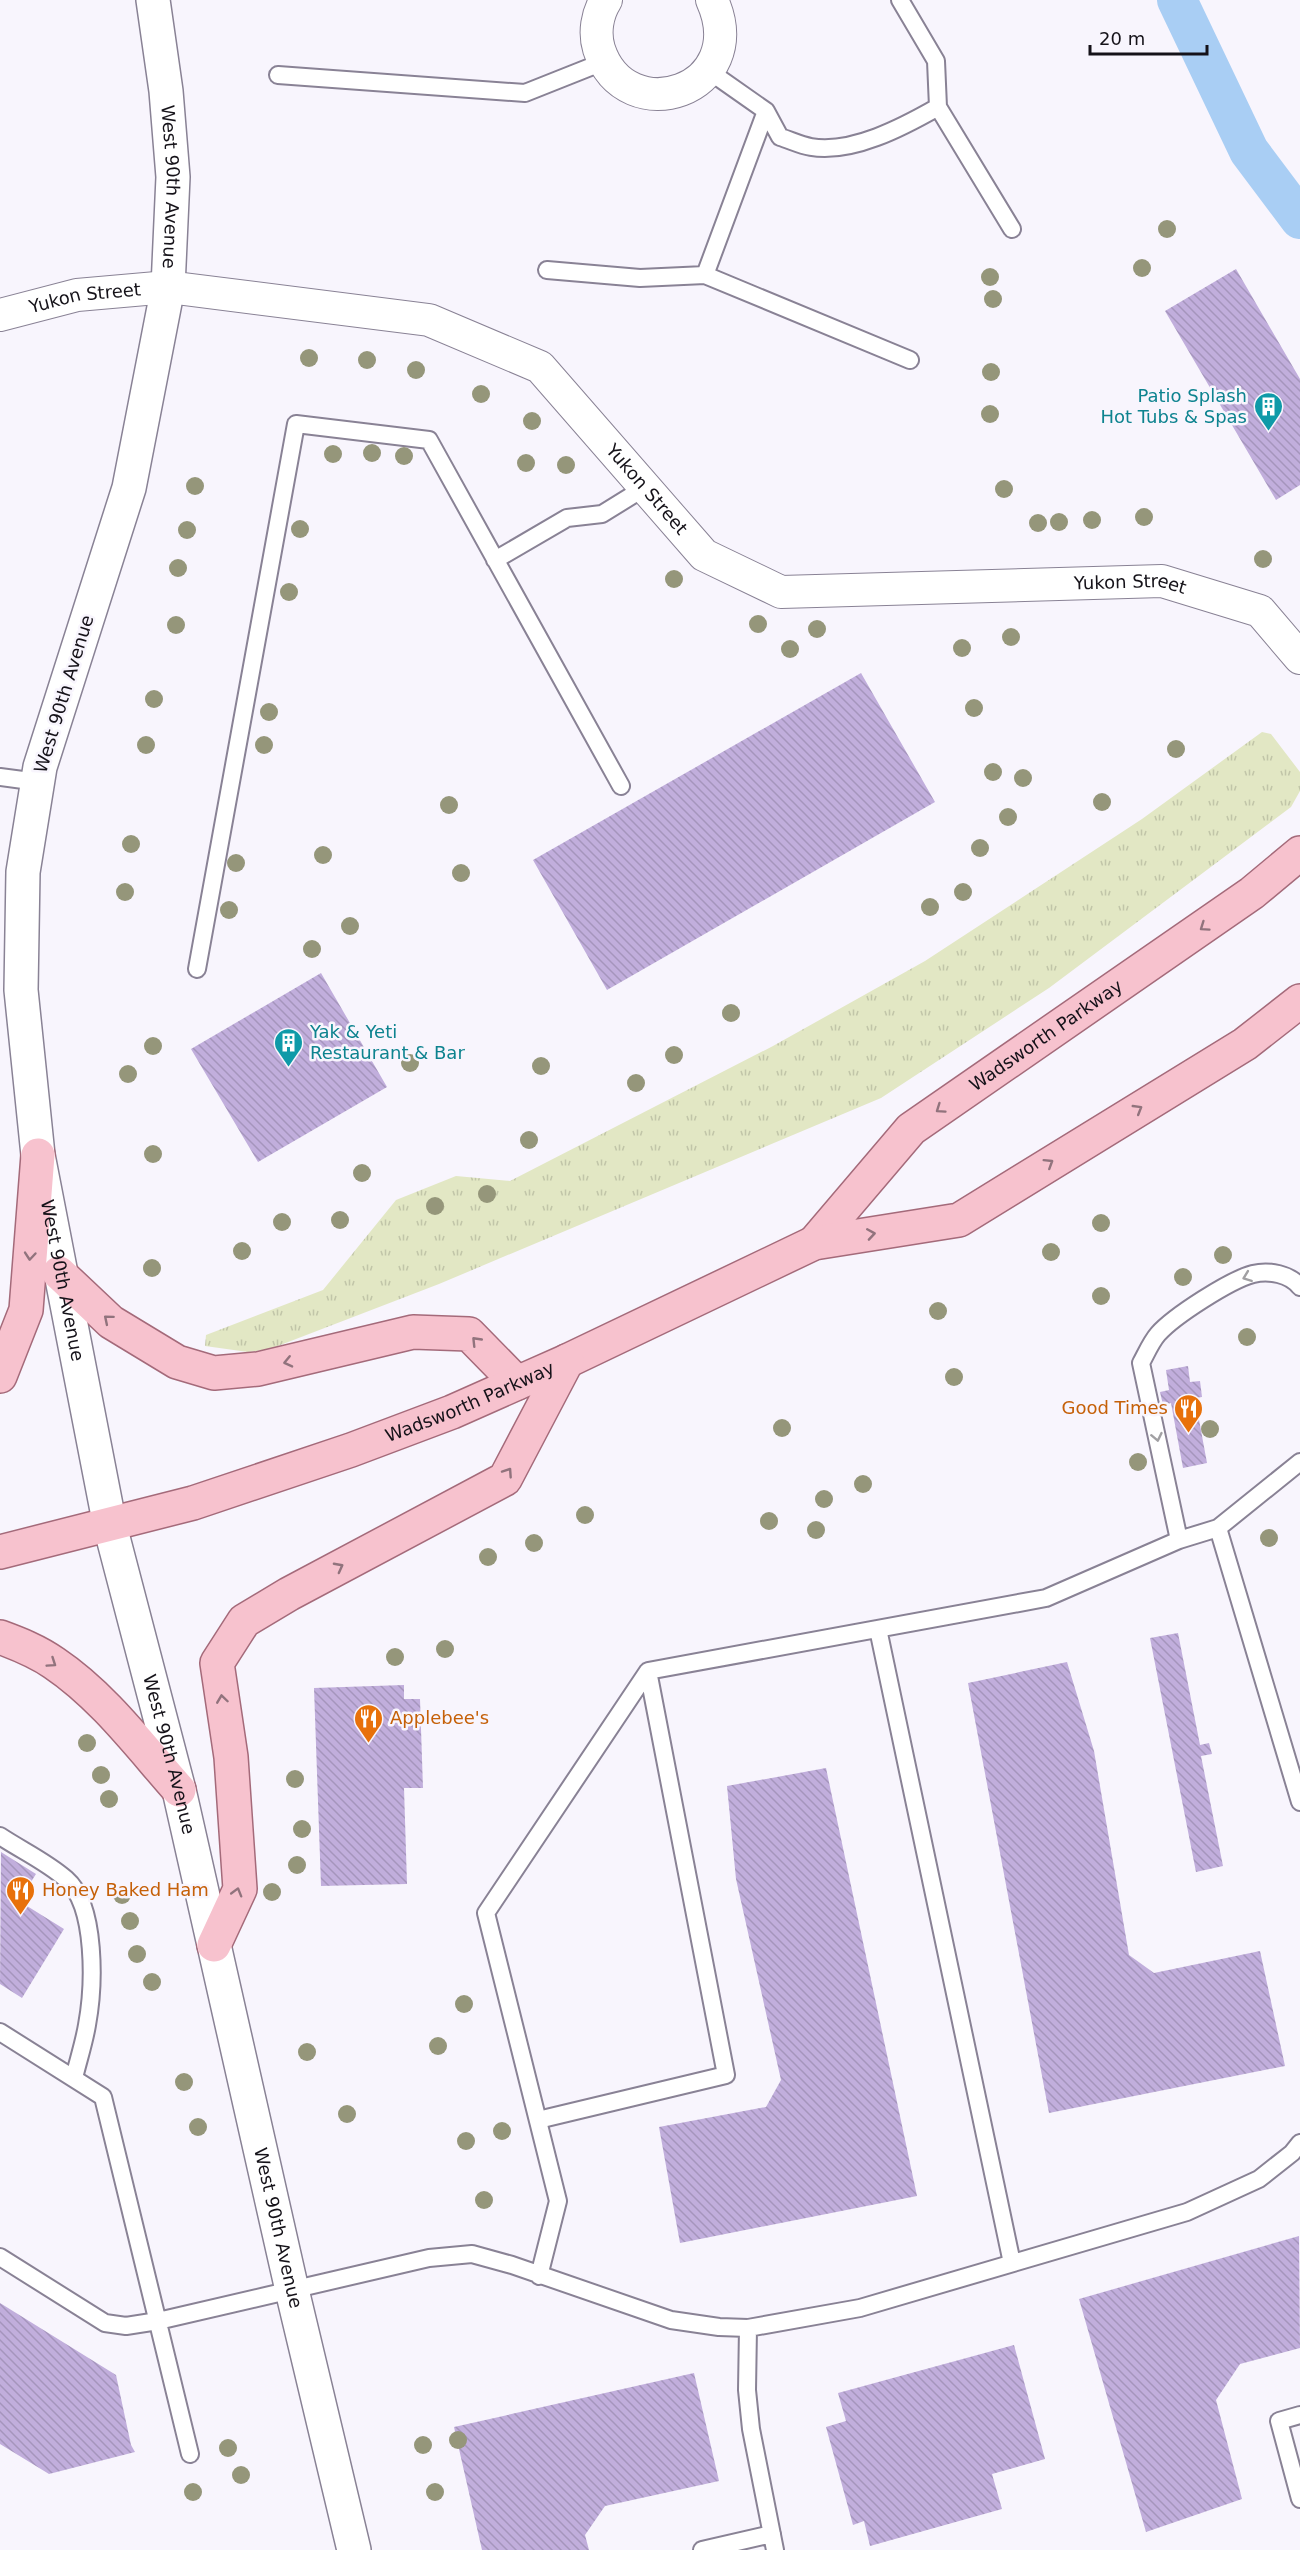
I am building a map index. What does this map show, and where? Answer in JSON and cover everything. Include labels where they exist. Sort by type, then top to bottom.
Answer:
[{"type":"main road","name":"Wadsworth Parkway","points":[[814,1243],[911,1129],[1252,893],[1300,853]]},
{"type":"main road","name":"Wadsworth Parkway","points":[[0,1552],[110,1526],[193,1503],[351,1450],[452,1412],[567,1361],[814,1243],[959,1220],[1245,1044],[1300,1001]]},
{"type":"main road","points":[[0,1376],[26,1310],[38,1155]]},
{"type":"main road","points":[[59,1273],[111,1322],[177,1362],[214,1373],[258,1369],[413,1332],[469,1334],[517,1383]]},
{"type":"main road","points":[[214,1945],[240,1888],[231,1757],[217,1663],[244,1621],[288,1594],[505,1479],[567,1361]]},
{"type":"main road","points":[[0,1637],[28,1648],[54,1663],[100,1701],[179,1791]]},
{"type":"street","name":"West 90th Avenue","points":[[153,0],[166,91],[173,177],[168,287],[129,488],[40,767],[23,872],[10,992],[59,1273],[110,1526],[179,1791],[292,2290],[354,2550]]},
{"type":"street","points":[[606,0],[597,24],[597,43],[603,62],[616,78],[633,89],[654,95],[674,93],[693,85],[709,70],[718,54],[722,35],[719,16],[712,0]]},
{"type":"street","name":"Yukon Street","points":[[0,315],[77,296],[168,287],[429,320],[540,367],[704,555],[782,592],[1162,581],[1260,611],[1300,658]]},
{"type":"lane","points":[[900,0],[936,61],[938,107],[1012,229]]},
{"type":"lane","points":[[278,75],[525,93],[603,62]]},
{"type":"lane","points":[[709,70],[766,111],[780,137],[811,147],[842,147],[903,127],[938,107]]},
{"type":"lane","points":[[705,274],[766,111]]},
{"type":"lane","points":[[547,270],[640,278],[705,274],[910,360]]},
{"type":"lane","points":[[196,969],[296,424],[429,440],[621,786]]},
{"type":"lane","points":[[495,560],[567,518],[602,514],[644,488]]},
{"type":"lane","points":[[0,777],[38,782]]},
{"type":"lane","points":[[1179,1540],[1141,1363],[1158,1335],[1182,1314],[1230,1284],[1254,1274],[1274,1273],[1294,1280],[1300,1287]]},
{"type":"lane","points":[[539,2276],[558,2201],[486,1912],[648,1671],[1046,1598],[1179,1540],[1218,1528],[1300,1462]]},
{"type":"lane","points":[[1218,1528],[1300,1802]]},
{"type":"lane","points":[[878,1629],[1012,2263]]},
{"type":"lane","points":[[538,2120],[726,2074],[648,1671]]},
{"type":"lane","points":[[0,1836],[67,1880],[81,1902],[89,1935],[90,1997],[87,2025],[74,2078]]},
{"type":"lane","points":[[0,2032],[103,2097],[190,2454]]},
{"type":"lane","points":[[0,2257],[105,2323],[126,2326],[158,2321],[429,2258],[472,2254],[512,2265],[671,2320],[719,2327],[748,2328],[860,2308],[1187,2212],[1259,2180],[1297,2153]]},
{"type":"lane","points":[[702,2550],[773,2542],[751,2429],[747,2390],[748,2328]]},
{"type":"lane","points":[[1300,2415],[1279,2421],[1300,2499]]},
{"type":"green space","points":[[1262,732],[1271,734],[1300,772],[1300,791],[1291,807],[1049,988],[881,1098],[439,1284],[270,1349],[248,1352],[205,1346],[206,1335],[323,1290],[396,1200],[456,1176],[510,1181],[773,1046],[925,961],[1142,819]]},
{"type":"building","name":"Patio Splash Hot Tubs & Spas","points":[[1236,269],[1300,379],[1300,485],[1276,500],[1165,311]]},
{"type":"building","points":[[861,673],[935,802],[607,990],[533,860]]},
{"type":"building","name":"Yak & Yeti Restaurant & Bar","points":[[321,973],[387,1087],[258,1162],[191,1049]]},
{"type":"building","name":"Good Times","points":[[1188,1366],[1190,1382],[1200,1381],[1202,1397],[1195,1398],[1207,1463],[1183,1468],[1171,1403],[1163,1405],[1160,1392],[1169,1390],[1166,1370]]},
{"type":"building","points":[[1178,1633],[1200,1745],[1209,1743],[1212,1754],[1201,1756],[1223,1866],[1196,1872],[1150,1638]]},
{"type":"building","points":[[1067,1662],[1094,1751],[1129,1955],[1154,1973],[1260,1951],[1285,2066],[1049,2113],[968,1683]]},
{"type":"building","name":"Applebee's","points":[[404,1685],[404,1699],[420,1699],[423,1788],[404,1788],[407,1884],[321,1886],[314,1688]]},
{"type":"building","points":[[826,1768],[917,2196],[680,2243],[659,2127],[766,2107],[781,2080],[736,1879],[727,1786]]},
{"type":"building","name":"Honey Baked Ham","points":[[1,1852],[36,1874],[19,1901],[64,1929],[22,1998],[0,1984]]},
{"type":"building","points":[[1299,2236],[1300,2348],[1240,2364],[1216,2400],[1242,2499],[1146,2532],[1079,2299]]},
{"type":"building","points":[[0,2303],[116,2375],[131,2445],[135,2452],[49,2474],[0,2444]]},
{"type":"building","points":[[1014,2345],[1045,2459],[992,2474],[1002,2509],[870,2546],[864,2521],[853,2525],[826,2427],[846,2421],[838,2393]]},
{"type":"building","points":[[694,2373],[719,2481],[605,2506],[585,2535],[589,2550],[482,2550],[454,2427]]},
{"type":"waterway","points":[[1177,0],[1249,151],[1300,219]]},
{"type":"place","name":"Patio Splash Hot Tubs & Spas","points":[[1268,432]]},
{"type":"place","name":"Yak & Yeti Restaurant & Bar","points":[[289,1068]]},
{"type":"place","name":"Good Times","points":[[1189,1434]]},
{"type":"place","name":"Applebee's","points":[[369,1744]]},
{"type":"place","name":"Honey Baked Ham","points":[[21,1916]]}]
